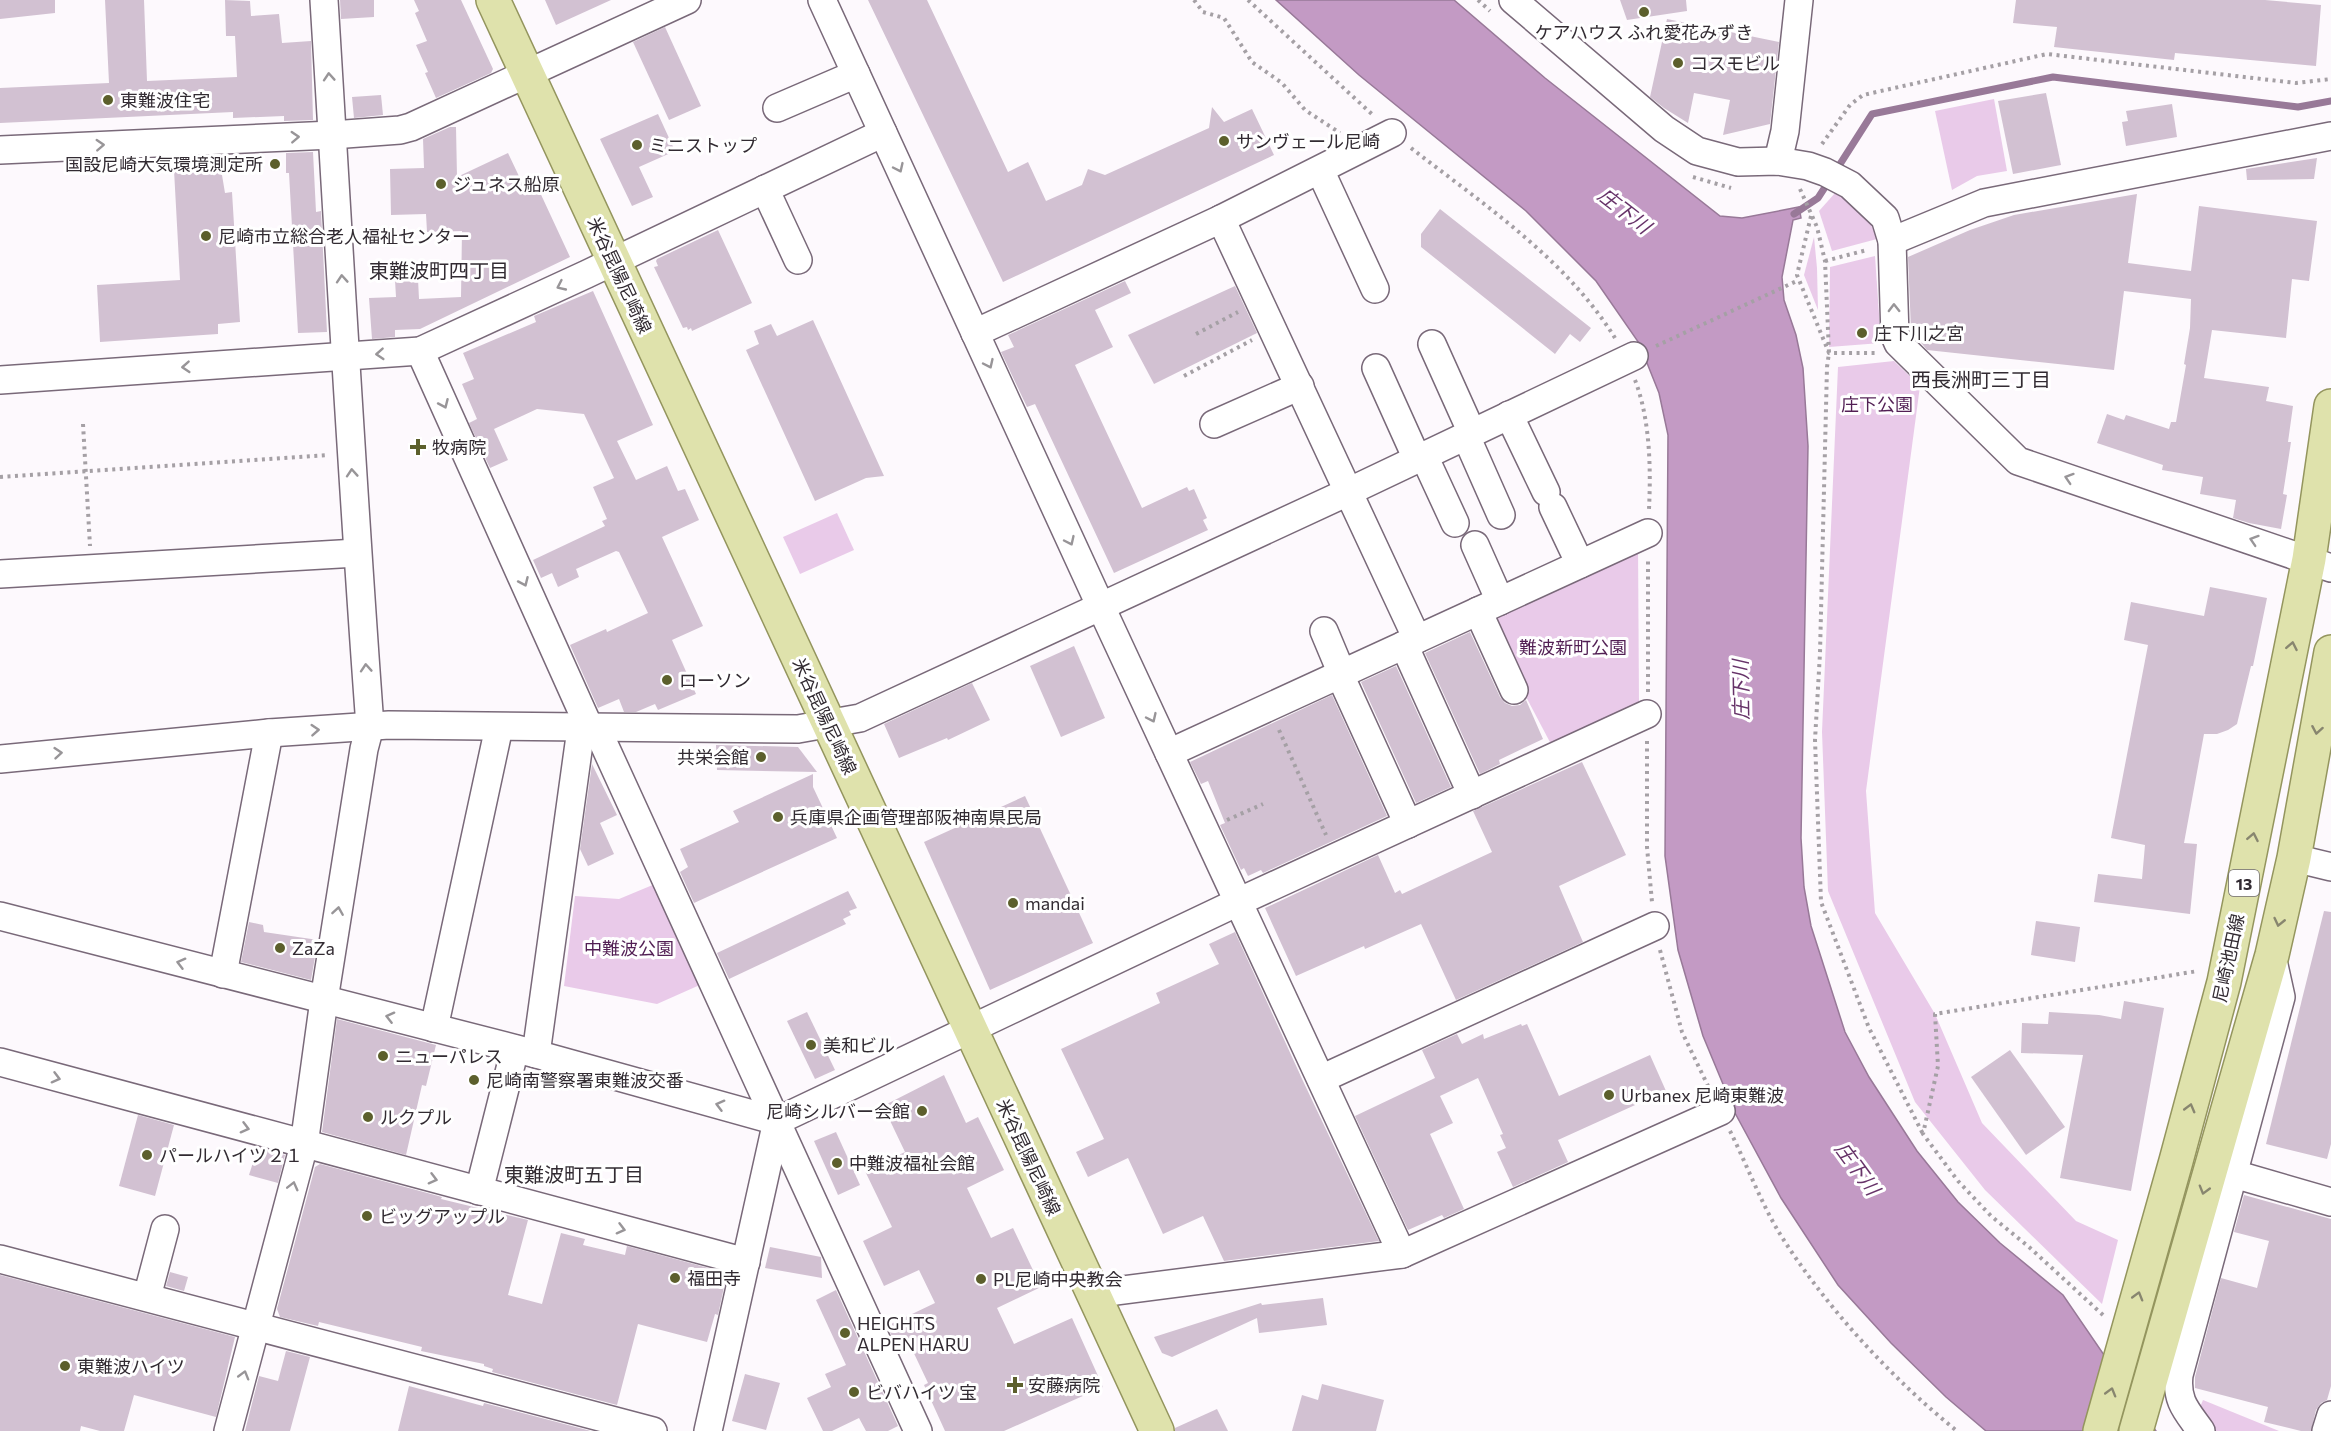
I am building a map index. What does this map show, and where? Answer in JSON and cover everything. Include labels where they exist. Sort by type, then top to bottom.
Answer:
[{"type":"main road","name":"米谷昆陽尼崎線","points":[[493,0],[1157,1431]]},
{"type":"main road","name":"尼崎池田線","points":[[2100,1431],[2224,982],[2320,564],[2331,406]]},
{"type":"main road","name":"13","points":[[2136,1431],[2272,955],[2294,858],[2331,652]]},
{"type":"street","points":[[228,1431],[304,1144],[324,1000],[364,749],[370,726],[350,454],[324,0]]},
{"type":"street","points":[[0,150],[400,130],[527,75],[687,0]]},
{"type":"street","points":[[822,0],[1101,608],[1402,1254]]},
{"type":"street","points":[[1513,0],[1664,129],[1697,151],[1738,162],[1821,162],[1850,185],[1885,218],[1892,241],[1895,336],[1898,343],[2018,461],[2320,564]]},
{"type":"street","points":[[1778,161],[1785,131],[1799,0]]},
{"type":"street","points":[[777,108],[856,74]]},
{"type":"street","points":[[0,380],[420,351],[883,133]]},
{"type":"street","points":[[975,333],[1221,219],[1392,133]]},
{"type":"street","points":[[1892,241],[1984,203],[2331,136]]},
{"type":"street","points":[[1320,170],[1375,289]]},
{"type":"street","points":[[765,189],[798,260]]},
{"type":"street","points":[[1221,219],[1350,491],[1472,795]]},
{"type":"street","points":[[1432,344],[1501,515]]},
{"type":"street","points":[[420,351],[590,729],[777,1120],[918,1431]]},
{"type":"street","points":[[0,759],[269,733],[370,726],[798,729],[860,718],[1101,608],[1634,356]]},
{"type":"street","points":[[1376,368],[1455,523]]},
{"type":"street","points":[[1214,424],[1300,386]]},
{"type":"street","points":[[1509,415],[1580,564]]},
{"type":"street","points":[[1169,753],[1648,533]]},
{"type":"street","points":[[1475,545],[1489,606],[1514,690]]},
{"type":"street","points":[[0,574],[357,553]]},
{"type":"street","points":[[1324,631],[1408,824]]},
{"type":"street","points":[[0,916],[526,1052],[777,1120],[970,1030],[1000,1013],[1647,714]]},
{"type":"street","points":[[434,1028],[499,727]]},
{"type":"street","points":[[478,1191],[526,1052],[590,729]]},
{"type":"street","points":[[223,974],[269,733]]},
{"type":"street","points":[[2294,858],[2331,867]]},
{"type":"street","points":[[1321,1079],[1654,926]]},
{"type":"street","points":[[2201,1431],[2179,1399],[2177,1390],[2179,1376],[2281,997],[2272,955]]},
{"type":"street","points":[[0,1062],[746,1262]]},
{"type":"street","points":[[1092,1294],[1402,1254],[1720,1111]]},
{"type":"street","points":[[708,1431],[777,1120]]},
{"type":"street","points":[[2234,1174],[2331,1202]]},
{"type":"street","points":[[147,1297],[165,1229]]},
{"type":"street","points":[[0,1259],[653,1431]]},
{"type":"street","points":[[2326,1431],[2331,1415]]},
{"type":"path","points":[[1194,0],[1203,12],[1224,18],[1252,62],[1282,83],[1305,110],[1339,132],[1357,152]]},
{"type":"path","points":[[1821,162],[1850,105],[1863,95],[2047,54],[2296,84],[2331,80]]},
{"type":"path","points":[[1804,195],[1817,227],[1825,261],[1829,353],[1820,653],[1815,740],[1821,902],[1869,1028],[1923,1134],[1958,1181],[1991,1216],[2029,1247],[2107,1318]]},
{"type":"path","points":[[1811,215],[1797,274],[1829,353]]},
{"type":"path","points":[[1825,261],[1892,241]]},
{"type":"path","points":[[1634,356],[1799,280]]},
{"type":"path","points":[[1196,334],[1261,301]]},
{"type":"path","points":[[1184,376],[1273,329]]},
{"type":"path","points":[[1829,353],[1883,353],[1898,343]]},
{"type":"path","points":[[83,424],[91,557]]},
{"type":"path","points":[[0,477],[350,454]]},
{"type":"path","points":[[1269,707],[1336,857]]},
{"type":"path","points":[[1205,830],[1263,804]]},
{"type":"path","points":[[1923,1134],[1938,1066],[1935,1014],[2198,971]]},
{"type":"green space","points":[[1994,99],[2007,171],[1977,176],[1952,190],[1935,111]]},
{"type":"green space","points":[[1836,192],[1865,210],[1877,239],[1832,251],[1819,211]]},
{"type":"green space","points":[[1814,237],[1817,268],[1818,310],[1804,275]]},
{"type":"green space","points":[[1875,256],[1881,343],[1829,347],[1830,267]]},
{"type":"green space","name":"庄下公園","points":[[1894,361],[1920,386],[1866,791],[1875,913],[1935,1014],[1982,1123],[2076,1221],[2118,1240],[2102,1304],[1985,1190],[1915,1102],[1828,891],[1822,732],[1838,367]]},
{"type":"green space","points":[[837,513],[854,550],[800,574],[783,537]]},
{"type":"green space","name":"難波新町公園","points":[[1638,543],[1639,704],[1552,746],[1484,617]]},
{"type":"green space","name":"中難波公園","points":[[655,884],[702,984],[657,1004],[564,986],[575,896],[619,899]]},
{"type":"green space","points":[[2203,1400],[2279,1431],[2212,1431],[2198,1412]]},
{"type":"water","name":"庄下川","points":[[1276,0],[1454,0],[1545,78],[1720,216],[1742,218],[1799,207],[1801,218],[1793,220],[1782,277],[1784,300],[1796,335],[1803,368],[1808,446],[1801,838],[1804,887],[1811,926],[1845,1032],[1869,1077],[1917,1151],[1958,1202],[2000,1243],[2063,1295],[2156,1431],[1986,1431],[1946,1397],[1891,1343],[1838,1285],[1781,1198],[1735,1113],[1703,1036],[1678,950],[1665,856],[1668,435],[1659,393],[1639,343],[1596,281],[1526,211],[1359,75]]},
{"type":"building","points":[[0,0],[55,0],[55,13],[0,19]]},
{"type":"building","points":[[105,0],[144,0],[147,81],[237,77],[235,36],[226,36],[225,0],[250,1],[251,16],[279,14],[282,43],[311,41],[313,120],[284,121],[284,116],[233,118],[233,112],[0,123],[0,88],[109,83]]},
{"type":"building","points":[[340,0],[374,0],[374,17],[341,19]]},
{"type":"building","points":[[414,0],[461,0],[493,69],[491,73],[436,98],[416,45],[427,41],[415,13],[419,11]]},
{"type":"building","points":[[545,0],[611,0],[556,25]]},
{"type":"building","name":"サンヴェール尼崎","points":[[868,0],[927,0],[1008,172],[1028,162],[1046,201],[1082,185],[1088,169],[1105,175],[1209,128],[1212,107],[1224,122],[1252,109],[1274,155],[1003,282]]},
{"type":"building","name":"ケアハウス ふれ愛花みずき","points":[[1620,0],[1686,0],[1687,11],[1627,20]]},
{"type":"building","points":[[2016,0],[2265,0],[2321,5],[2316,66],[2175,53],[2174,60],[2054,47],[2057,27],[2013,23]]},
{"type":"building","points":[[1667,19],[1779,42],[1770,124],[1723,135],[1730,100],[1694,93],[1688,123],[1650,97]]},
{"type":"building","points":[[665,27],[701,106],[669,120],[633,42]]},
{"type":"building","points":[[2046,93],[2061,165],[2013,174],[1998,101]]},
{"type":"building","points":[[381,95],[383,115],[354,118],[352,97]]},
{"type":"building","points":[[2172,104],[2177,137],[2126,146],[2122,122],[2128,121],[2126,111]]},
{"type":"building","name":"ミニストップ","points":[[658,114],[675,151],[639,167],[653,197],[632,206],[600,139]]},
{"type":"building","points":[[450,127],[456,127],[457,177],[508,153],[526,191],[537,186],[570,257],[420,329],[395,330],[395,337],[372,339],[369,298],[396,297],[395,280],[418,279],[419,299],[461,297],[462,231],[427,232],[426,214],[391,215],[390,169],[424,168],[423,139]]},
{"type":"building","points":[[313,152],[316,212],[321,211],[327,332],[298,333],[286,153]]},
{"type":"building","points":[[2317,158],[2314,179],[2247,180],[2246,169]]},
{"type":"building","name":"尼崎市立総合老人福祉センター","points":[[221,169],[225,193],[232,192],[240,322],[218,324],[218,334],[100,342],[97,285],[180,280],[174,170]]},
{"type":"building","points":[[2137,194],[2128,263],[2191,271],[2199,206],[2317,221],[2309,281],[2292,279],[2286,338],[2212,330],[2204,378],[2269,387],[2266,401],[2293,406],[2288,442],[2291,442],[2283,494],[2287,495],[2281,529],[2233,518],[2236,500],[2200,494],[2203,477],[2162,470],[2163,465],[2097,443],[2107,414],[2124,420],[2126,415],[2169,429],[2171,422],[2176,422],[2186,365],[2184,364],[2190,328],[2191,299],[2124,291],[2114,370],[1927,350],[1911,330],[1908,257],[1970,230],[2014,215]]},
{"type":"building","points":[[1440,209],[1591,328],[1580,342],[1570,334],[1555,354],[1421,247],[1421,234]]},
{"type":"building","points":[[718,230],[752,303],[692,331],[691,328],[688,330],[687,327],[683,328],[654,267],[658,266],[657,259]]},
{"type":"building","points":[[1125,281],[1131,293],[1095,310],[1113,347],[1075,365],[1142,508],[1187,487],[1189,491],[1194,489],[1207,518],[1203,520],[1208,530],[1114,573],[1035,404],[1027,407],[1001,352],[1014,347],[1008,335]]},
{"type":"building","points":[[1235,286],[1257,333],[1154,384],[1128,335]]},
{"type":"building","points":[[593,291],[653,425],[617,441],[636,480],[667,466],[678,491],[685,489],[699,520],[662,537],[703,626],[672,640],[696,694],[658,710],[655,704],[636,712],[624,712],[619,699],[598,708],[570,645],[606,629],[607,632],[648,613],[619,552],[616,551],[576,569],[579,577],[558,587],[552,573],[541,578],[533,560],[605,526],[602,521],[607,519],[593,487],[614,478],[584,414],[537,409],[494,429],[508,460],[490,468],[469,423],[477,419],[462,384],[474,379],[463,353],[536,322],[534,316]]},
{"type":"building","points":[[813,320],[884,476],[866,478],[815,501],[746,350],[759,344],[754,331],[771,324],[777,336]]},
{"type":"building","points":[[2210,587],[2267,598],[2253,666],[2251,666],[2237,724],[2217,734],[2204,734],[2184,843],[2197,844],[2190,914],[2094,902],[2098,874],[2142,879],[2145,845],[2111,838],[2148,645],[2124,640],[2131,602],[2204,616]]},
{"type":"building","points":[[1470,632],[1500,697],[1512,706],[1520,705],[1526,700],[1543,739],[1499,760],[1500,764],[1480,774],[1425,653]]},
{"type":"building","points":[[1074,646],[1105,718],[1061,737],[1030,666]]},
{"type":"building","points":[[1396,666],[1451,787],[1416,803],[1361,682]]},
{"type":"building","points":[[972,683],[990,720],[948,740],[947,738],[899,758],[884,724]]},
{"type":"building","points":[[1332,695],[1387,816],[1263,873],[1261,870],[1248,876],[1244,868],[1241,870],[1220,825],[1225,823],[1208,781],[1201,784],[1190,762]]},
{"type":"building","name":"共栄会館","points":[[716,745],[798,747],[817,772],[717,770]]},
{"type":"building","points":[[1582,762],[1626,855],[1559,886],[1583,942],[1456,1000],[1421,924],[1296,976],[1265,908],[1378,855],[1395,893],[1400,890],[1402,894],[1492,852],[1473,811]]},
{"type":"building","points":[[592,764],[617,815],[600,823],[614,854],[588,866],[580,849]]},
{"type":"building","points":[[813,774],[813,787],[837,838],[694,903],[680,872],[688,867],[680,849],[739,822],[733,811]]},
{"type":"building","name":"mandai","points":[[1025,796],[1093,943],[990,990],[924,842]]},
{"type":"building","points":[[848,891],[857,908],[849,911],[851,915],[843,919],[846,924],[729,979],[717,953]]},
{"type":"building","points":[[2324,911],[2331,912],[2331,1144],[2327,1159],[2266,1144]]},
{"type":"building","points":[[2036,921],[2080,927],[2075,962],[2031,955]]},
{"type":"building","name":"ZaZa","points":[[249,922],[263,925],[264,932],[318,940],[311,980],[241,962]]},
{"type":"building","points":[[1235,932],[1379,1241],[1224,1261],[1203,1216],[1163,1234],[1128,1158],[1088,1177],[1076,1152],[1104,1139],[1061,1049],[1160,1003],[1156,993],[1219,964],[1209,944]]},
{"type":"building","points":[[2124,1001],[2164,1008],[2131,1191],[2060,1178],[2083,1055],[2021,1053],[2022,1023],[2048,1024],[2049,1012],[2099,1015],[2121,1019]]},
{"type":"building","name":"美和ビル","points":[[807,1012],[835,1070],[815,1079],[787,1021]]},
{"type":"building","points":[[337,1019],[436,1045],[426,1086],[422,1085],[406,1155],[322,1132]]},
{"type":"building","points":[[1521,1024],[1522,1026],[1527,1024],[1559,1096],[1650,1055],[1666,1091],[1558,1140],[1568,1162],[1513,1187],[1497,1152],[1506,1148],[1500,1135],[1503,1134],[1478,1078],[1440,1096],[1453,1123],[1430,1134],[1464,1209],[1444,1218],[1442,1215],[1408,1230],[1355,1116],[1435,1078],[1422,1050],[1457,1034],[1462,1044],[1483,1034],[1484,1039]]},
{"type":"building","points":[[2010,1050],[2065,1127],[2026,1155],[1971,1077]]},
{"type":"building","points":[[944,1075],[966,1123],[978,1117],[1004,1170],[967,1188],[991,1238],[1013,1228],[1041,1287],[997,1308],[1014,1344],[1072,1318],[1103,1387],[1004,1431],[945,1431],[924,1385],[928,1383],[910,1345],[899,1351],[887,1326],[935,1303],[919,1270],[884,1286],[863,1241],[892,1227],[865,1171],[905,1152],[883,1106]]},
{"type":"building","name":"パールハイツ２１","points":[[138,1115],[174,1125],[155,1196],[119,1186]]},
{"type":"building","name":"中難波福祉会館","points":[[836,1132],[860,1185],[838,1195],[814,1141]]},
{"type":"building","points":[[258,1147],[285,1155],[278,1183],[249,1175]]},
{"type":"building","points":[[320,1164],[442,1197],[441,1199],[528,1220],[508,1295],[542,1304],[561,1233],[585,1239],[583,1245],[625,1255],[627,1246],[727,1273],[718,1315],[715,1314],[707,1342],[638,1324],[617,1405],[492,1372],[493,1369],[484,1364],[421,1351],[422,1347],[319,1322],[318,1326],[280,1317],[277,1309],[315,1167]]},
{"type":"building","points":[[2244,1195],[2331,1219],[2331,1386],[2327,1400],[2321,1403],[2316,1410],[2311,1431],[2301,1431],[2264,1422],[2268,1407],[2195,1388],[2195,1377],[2221,1278],[2257,1288],[2269,1241],[2234,1232]]},
{"type":"building","points":[[770,1247],[821,1257],[822,1278],[765,1268]]},
{"type":"building","points":[[170,1272],[188,1277],[184,1291],[166,1286]]},
{"type":"building","points":[[0,1275],[235,1337],[216,1417],[134,1395],[124,1431],[100,1431],[81,1426],[80,1431],[0,1431]]},
{"type":"building","name":"ビバハイツ 宝","points":[[836,1290],[898,1426],[888,1431],[866,1431],[859,1418],[832,1431],[823,1431],[807,1398],[831,1387],[825,1374],[846,1365],[816,1300]]},
{"type":"building","points":[[1323,1298],[1327,1325],[1259,1333],[1257,1318],[1172,1357],[1162,1353],[1154,1337],[1261,1303],[1262,1305]]},
{"type":"building","points":[[286,1351],[310,1357],[290,1431],[245,1431],[259,1376],[278,1381]]},
{"type":"building","points":[[745,1374],[780,1383],[766,1430],[732,1421]]},
{"type":"building","points":[[1322,1384],[1384,1400],[1376,1431],[1292,1431],[1302,1395],[1318,1400]]},
{"type":"building","points":[[409,1386],[483,1406],[484,1403],[591,1431],[398,1431]]},
{"type":"building","points":[[1217,1409],[1228,1431],[1175,1431],[1175,1428]]},
{"type":"waterway","points":[[1835,172],[1872,114],[2053,77],[2298,107],[2331,101]]},
{"type":"waterway","points":[[1794,214],[1818,198],[1829,181]]},
{"type":"place","name":"ケアハウス ふれ愛花みずき","points":[[1644,12]]},
{"type":"place","name":"コスモビル","points":[[1678,63]]},
{"type":"place","name":"東難波住宅","points":[[108,100]]},
{"type":"place","name":"サンヴェール尼崎","points":[[1224,141]]},
{"type":"place","name":"ミニストップ","points":[[637,145]]},
{"type":"place","name":"国設尼崎大気環境測定所","points":[[275,164]]},
{"type":"place","name":"ジュネス船原","points":[[441,184]]},
{"type":"place","name":"尼崎市立総合老人福祉センター","points":[[206,236]]},
{"type":"place","name":"庄下川之宮","points":[[1862,333]]},
{"type":"place","name":"牧病院","points":[[418,447]]},
{"type":"place","name":"ローソン","points":[[667,680]]},
{"type":"place","name":"共栄会館","points":[[761,757]]},
{"type":"place","name":"兵庫県企画管理部阪神南県民局","points":[[778,817]]},
{"type":"place","name":"mandai","points":[[1013,903]]},
{"type":"place","name":"ZaZa","points":[[280,948]]},
{"type":"place","name":"美和ビル","points":[[811,1045]]},
{"type":"place","name":"ニューパレス","points":[[383,1056]]},
{"type":"place","name":"尼崎南警察署東難波交番","points":[[474,1080]]},
{"type":"place","name":"Urbanex 尼崎東難波","points":[[1609,1095]]},
{"type":"place","name":"尼崎シルバー会館","points":[[922,1111]]},
{"type":"place","name":"ルクプル","points":[[368,1117]]},
{"type":"place","name":"パールハイツ２１","points":[[147,1155]]},
{"type":"place","name":"中難波福祉会館","points":[[837,1163]]},
{"type":"place","name":"ビッグアップル","points":[[367,1216]]},
{"type":"place","name":"福田寺","points":[[675,1278]]},
{"type":"place","name":"PL尼崎中央教会","points":[[981,1279]]},
{"type":"place","name":"HEIGHTS ALPEN HARU","points":[[845,1333]]},
{"type":"place","name":"東難波ハイツ","points":[[65,1366]]},
{"type":"place","name":"安藤病院","points":[[1015,1385]]},
{"type":"place","name":"ビバハイツ 宝","points":[[854,1392]]},
{"type":"district","name":"東難波町四丁目","points":[[439,270]]},
{"type":"district","name":"西長洲町三丁目","points":[[1981,379]]},
{"type":"district","name":"東難波町五丁目","points":[[574,1174]]}]
